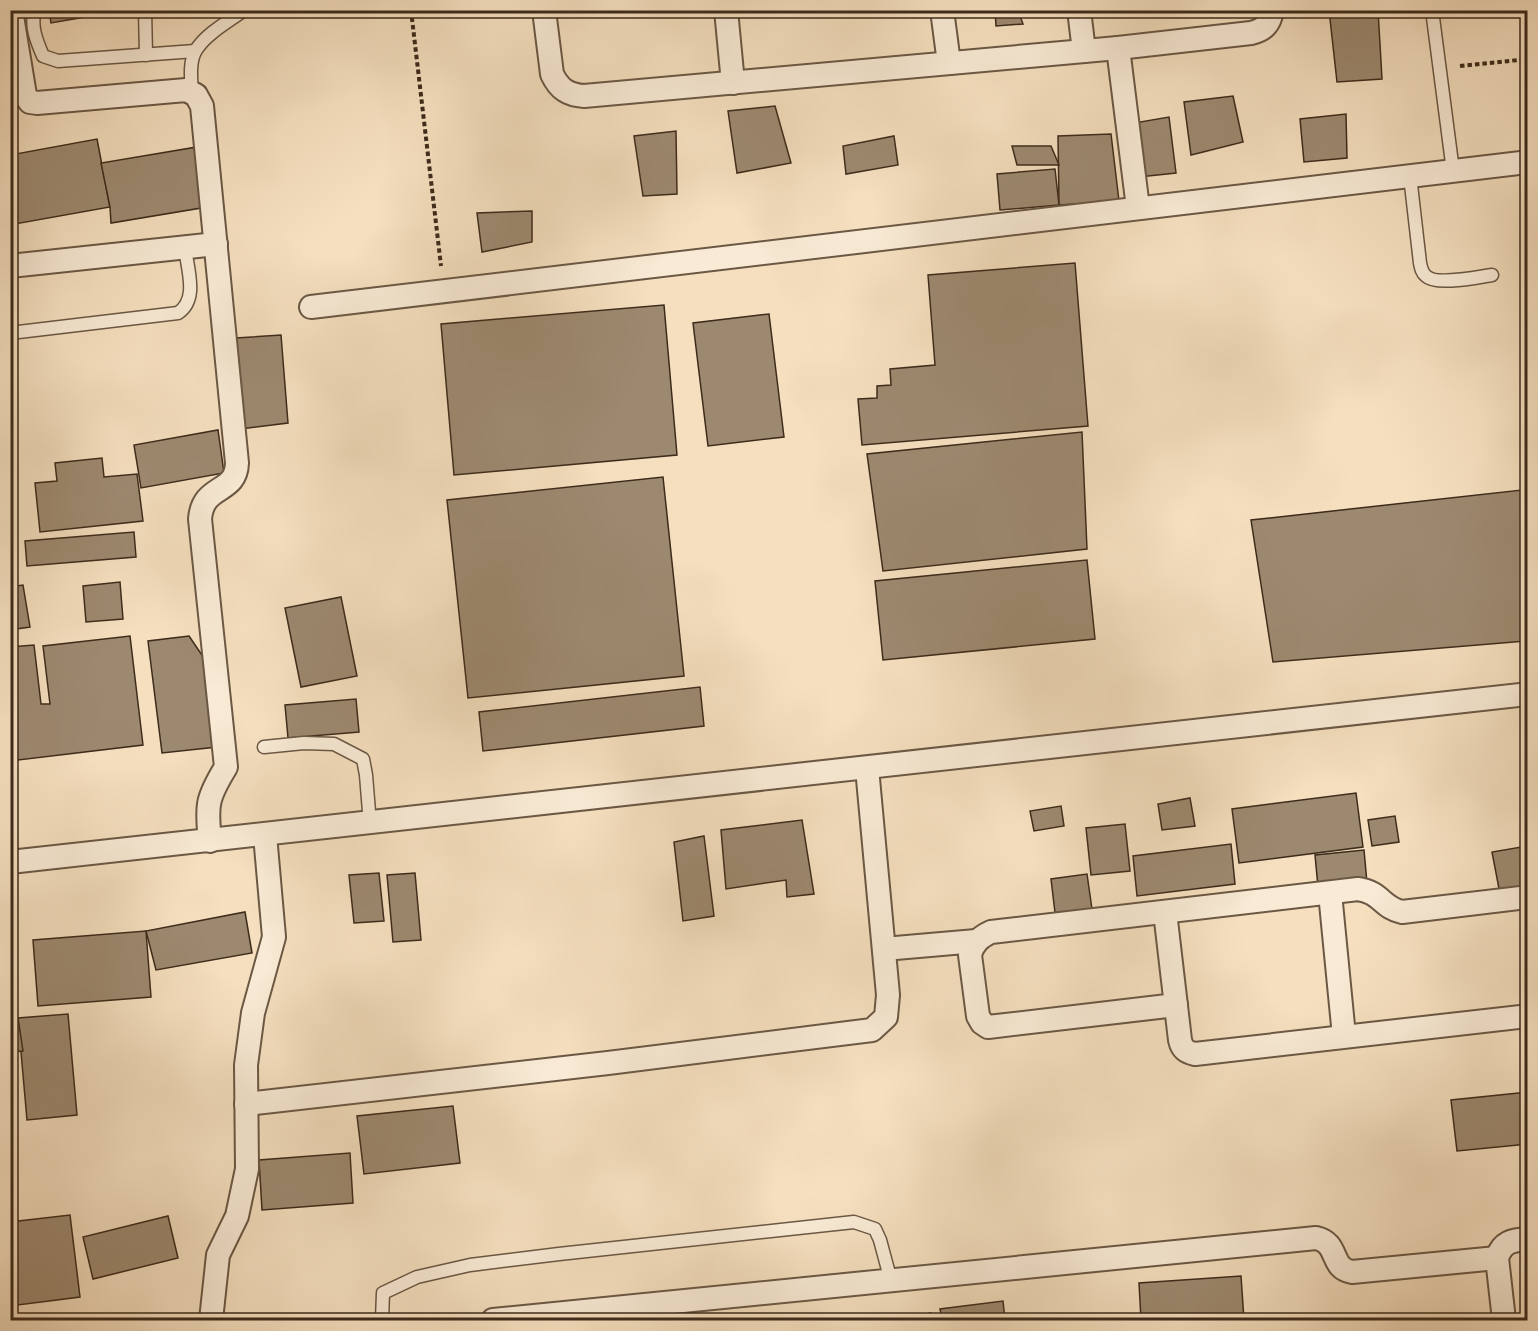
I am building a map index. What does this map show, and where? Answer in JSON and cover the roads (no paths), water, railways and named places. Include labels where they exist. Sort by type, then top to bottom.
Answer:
[{"type":"street","points":[[11,10],[25,95],[33,103],[186,90],[192,92],[200,100],[202,106],[237,463],[234,478],[229,484],[212,493],[201,510],[226,767],[212,790],[207,812],[210,841]]},
{"type":"street","points":[[544,10],[552,74],[556,83],[573,95],[584,96],[1118,48],[1251,33],[1266,26],[1271,19],[1272,10]]},
{"type":"street","points":[[726,10],[732,83]]},
{"type":"street","points":[[942,10],[949,63]]},
{"type":"street","points":[[1079,10],[1084,51]]},
{"type":"street","points":[[1118,48],[1138,208]]},
{"type":"street","points":[[311,307],[1527,162]]},
{"type":"street","points":[[10,266],[216,244]]},
{"type":"street","points":[[10,862],[265,836],[1527,694]]},
{"type":"street","points":[[246,1104],[619,1062],[872,1030],[886,1017],[888,995],[867,768]]},
{"type":"street","points":[[211,1320],[218,1255],[237,1216],[248,1169],[246,1065],[253,1013],[274,937],[265,836]]},
{"type":"street","points":[[884,949],[976,941],[991,932],[1358,889],[1374,893],[1390,908],[1402,912],[1527,897]]},
{"type":"street","points":[[1330,892],[1344,1036]]},
{"type":"street","points":[[1165,912],[1181,1045],[1185,1050],[1195,1054],[1527,1016]]},
{"type":"street","points":[[976,941],[970,955],[978,1016],[988,1027],[1176,1005]]},
{"type":"street","points":[[493,1320],[1316,1238],[1328,1243],[1338,1266],[1345,1271],[1352,1272],[1497,1258]]},
{"type":"street","points":[[1504,1320],[1497,1258],[1504,1244],[1527,1239]]},
{"type":"lane","points":[[35,10],[33,14],[35,37],[43,56],[58,61],[195,51]]},
{"type":"lane","points":[[144,10],[146,55]]},
{"type":"lane","points":[[192,92],[191,69],[195,51],[213,32],[244,10]]},
{"type":"lane","points":[[1432,10],[1453,171]]},
{"type":"lane","points":[[1410,176],[1420,263],[1426,277],[1440,281],[1492,275]]},
{"type":"lane","points":[[10,333],[178,313],[189,302],[190,294],[185,247]]},
{"type":"lane","points":[[264,747],[303,743],[334,744],[363,759],[370,824]]},
{"type":"lane","points":[[382,1320],[383,1293],[417,1277],[470,1265],[854,1222],[875,1229],[891,1281]]}]
